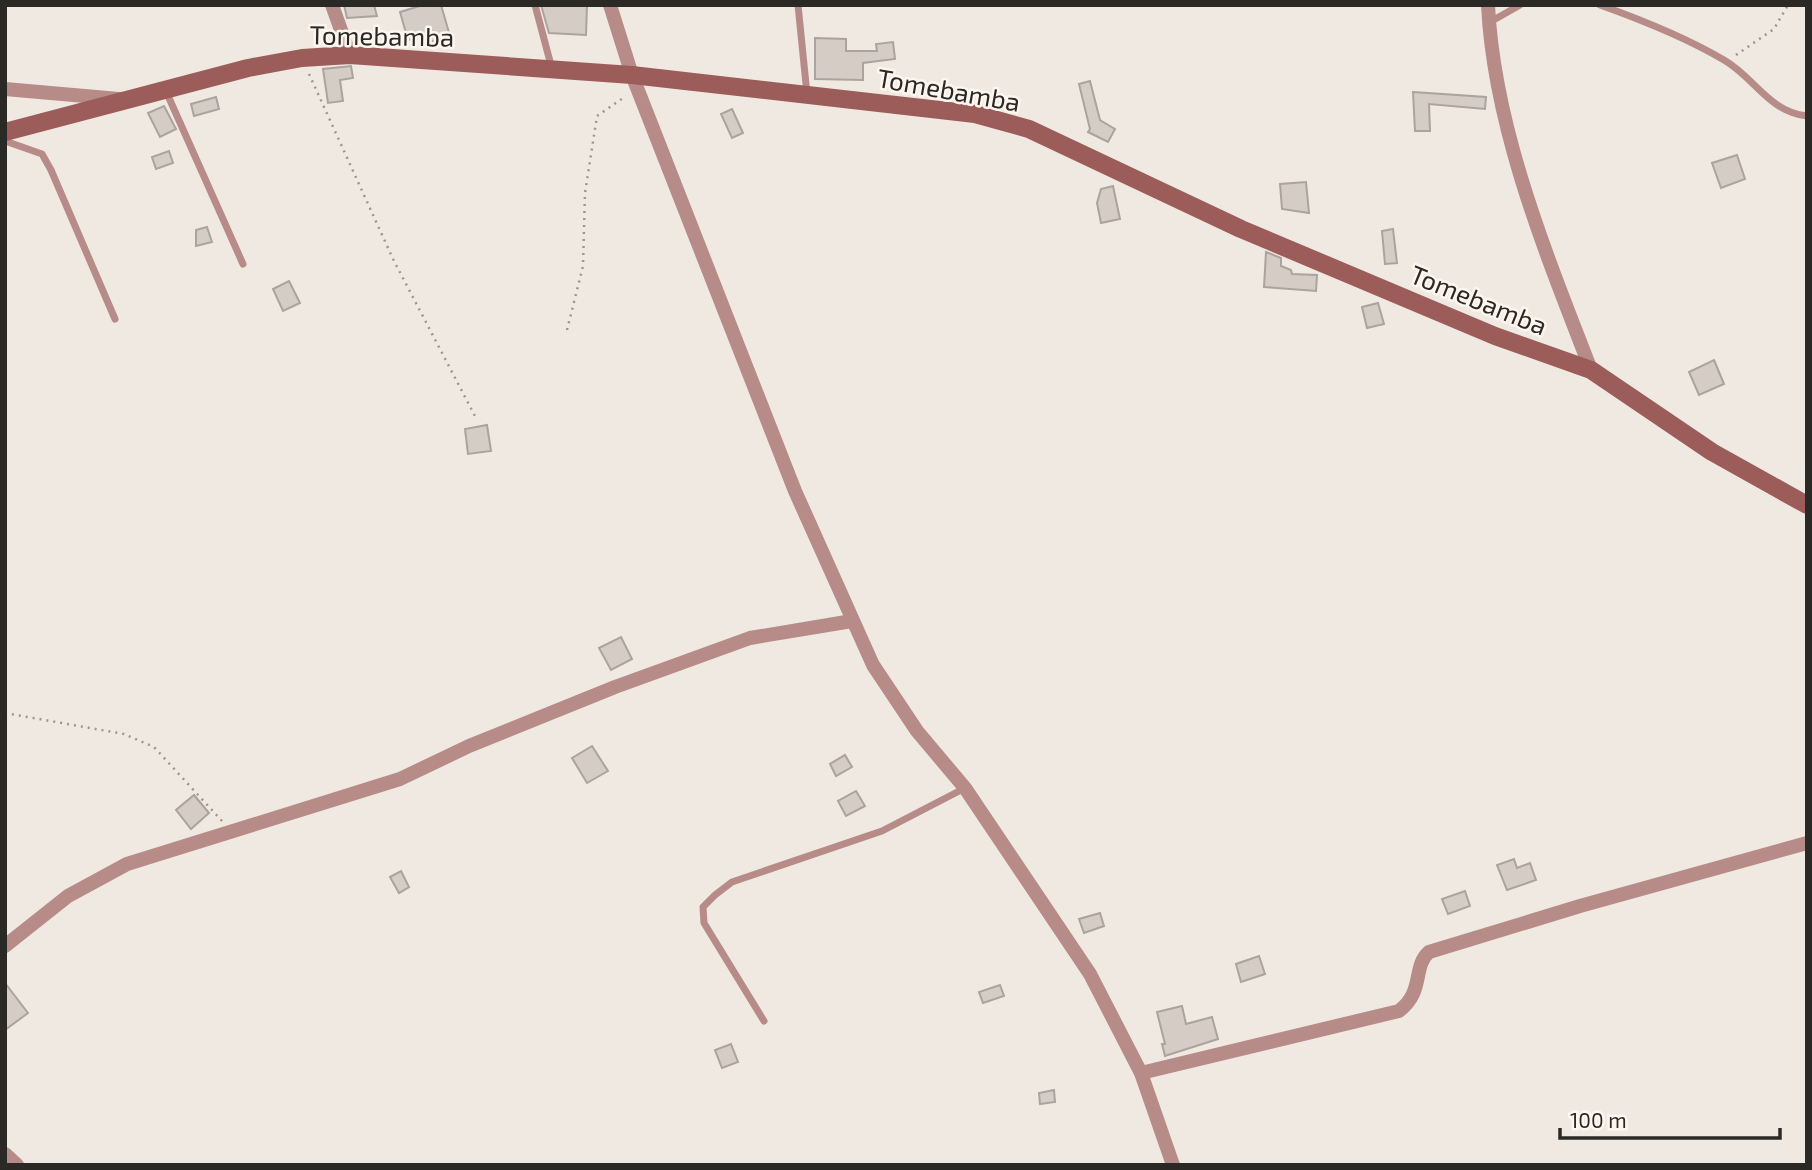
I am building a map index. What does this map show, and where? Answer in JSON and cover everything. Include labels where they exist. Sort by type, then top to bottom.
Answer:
[{"type":"street","points":[[332,5],[350,55]]},
{"type":"street","points":[[610,5],[636,84],[794,491],[873,665],[916,731],[965,788],[1090,974],[1141,1073],[1173,1165]]},
{"type":"street","points":[[1488,5],[1500,95],[1535,225],[1591,370]]},
{"type":"street","name":"Tomebamba","points":[[5,132],[248,68],[302,58],[350,55],[552,69],[636,84],[807,94],[975,114],[1029,129],[1241,229],[1495,336],[1591,370],[1712,452],[1807,505]]},
{"type":"street","points":[[5,89],[124,100]]},
{"type":"street","points":[[5,946],[68,896],[127,864],[400,779],[469,746],[750,638],[852,621]]},
{"type":"street","points":[[1141,1073],[1399,1011],[1414,996],[1422,962],[1429,952],[1580,906],[1807,843]]},
{"type":"street","points":[[5,1154],[17,1165]]},
{"type":"lane","points":[[536,5],[552,69]]},
{"type":"lane","points":[[798,5],[807,94]]},
{"type":"lane","points":[[1489,23],[1520,5]]},
{"type":"lane","points":[[1600,5],[1672,34],[1727,61],[1774,104],[1793,114],[1807,116]]},
{"type":"lane","points":[[165,89],[243,264]]},
{"type":"lane","points":[[5,141],[42,155],[51,170],[115,319]]},
{"type":"lane","points":[[764,1021],[704,923],[703,907],[732,882],[882,831],[965,788]]},
{"type":"path","points":[[1727,61],[1774,29],[1788,5]]},
{"type":"path","points":[[302,58],[393,259],[476,418]]},
{"type":"path","points":[[567,330],[583,266],[584,193],[597,116],[636,84]]},
{"type":"path","points":[[5,713],[124,734],[154,747],[231,831]]},
{"type":"building","points":[[344,5],[374,5],[377,16],[347,18]]},
{"type":"building","points":[[423,5],[441,5],[450,36],[430,42],[425,35],[408,40],[400,12]]},
{"type":"building","points":[[541,5],[587,5],[586,35],[549,33]]},
{"type":"building","points":[[815,38],[846,39],[846,51],[877,51],[876,44],[893,42],[895,59],[863,63],[863,80],[815,79]]},
{"type":"building","points":[[351,66],[353,78],[340,80],[343,101],[328,103],[323,69]]},
{"type":"building","points":[[1090,81],[1100,120],[1115,129],[1108,142],[1088,132],[1090,129],[1079,84]]},
{"type":"building","points":[[1413,92],[1486,97],[1485,109],[1429,104],[1430,131],[1415,131]]},
{"type":"building","points":[[216,97],[219,109],[194,116],[191,104]]},
{"type":"building","points":[[164,106],[176,129],[160,137],[148,113]]},
{"type":"building","points":[[732,109],[743,133],[732,138],[721,114]]},
{"type":"building","points":[[169,151],[173,163],[156,169],[152,157]]},
{"type":"building","points":[[1737,155],[1745,179],[1721,188],[1712,163]]},
{"type":"building","points":[[1306,182],[1309,213],[1282,209],[1280,184]]},
{"type":"building","points":[[1113,186],[1120,219],[1101,223],[1097,203],[1101,189]]},
{"type":"building","points":[[207,227],[212,242],[196,246],[196,230]]},
{"type":"building","points":[[1393,229],[1397,263],[1385,264],[1382,231]]},
{"type":"building","points":[[1266,252],[1281,258],[1281,266],[1291,270],[1292,274],[1317,275],[1316,291],[1264,287]]},
{"type":"building","points":[[289,281],[300,303],[283,311],[273,289]]},
{"type":"building","points":[[1378,303],[1384,324],[1367,328],[1362,307]]},
{"type":"building","points":[[1714,360],[1724,384],[1699,395],[1689,372]]},
{"type":"building","points":[[487,425],[491,451],[468,454],[465,429]]},
{"type":"building","points":[[621,637],[632,659],[611,670],[599,648]]},
{"type":"building","points":[[592,746],[608,771],[587,783],[572,758]]},
{"type":"building","points":[[845,755],[852,767],[836,776],[830,764]]},
{"type":"building","points":[[856,791],[865,806],[846,816],[838,801]]},
{"type":"building","points":[[194,795],[209,813],[191,829],[176,810]]},
{"type":"building","points":[[1514,859],[1517,868],[1530,863],[1536,880],[1507,890],[1497,865]]},
{"type":"building","points":[[401,871],[409,887],[399,893],[390,877]]},
{"type":"building","points":[[1465,891],[1470,906],[1448,914],[1442,899]]},
{"type":"building","points":[[1100,913],[1104,926],[1084,933],[1079,919]]},
{"type":"building","points":[[1259,956],[1265,974],[1241,982],[1236,964]]},
{"type":"building","points":[[5,983],[28,1013],[5,1030]]},
{"type":"building","points":[[1000,985],[1004,996],[983,1003],[979,992]]},
{"type":"building","points":[[1182,1006],[1186,1024],[1212,1017],[1218,1039],[1165,1056],[1162,1044],[1165,1044],[1157,1012]]},
{"type":"building","points":[[731,1044],[738,1062],[722,1068],[715,1050]]},
{"type":"building","points":[[1054,1090],[1055,1102],[1040,1104],[1039,1093]]}]
